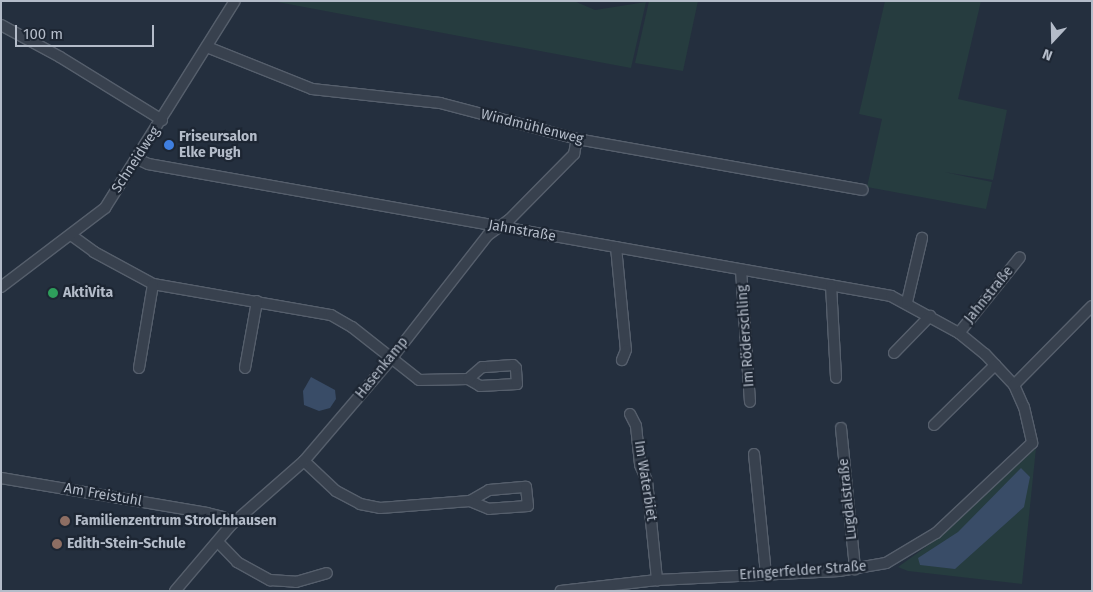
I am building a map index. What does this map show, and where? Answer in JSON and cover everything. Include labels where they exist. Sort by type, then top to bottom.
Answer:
[{"type":"street","name":"Schneidweg","points":[[1,287],[105,208],[235,1]]},
{"type":"street","points":[[1,25],[60,57],[162,120]]},
{"type":"street","name":"Windmühlenweg","points":[[207,48],[312,89],[440,103],[577,139],[862,190]]},
{"type":"street","name":"Hasenkamp","points":[[176,591],[231,525],[304,461],[390,359],[488,234],[500,227],[574,154],[577,139]]},
{"type":"street","name":"Jahnstraße","points":[[137,159],[148,164],[741,270],[872,291],[907,302],[958,333],[995,365],[1014,385],[1024,407],[1032,443]]},
{"type":"street","points":[[71,235],[94,252],[153,284],[331,315],[352,327],[390,359],[419,380],[468,379]]},
{"type":"street","points":[[907,302],[922,238]]},
{"type":"street","points":[[616,247],[626,350],[622,360]]},
{"type":"street","name":"Jahnstraße","points":[[958,333],[1020,257]]},
{"type":"street","name":"Im Röderschling","points":[[741,270],[750,402]]},
{"type":"street","points":[[139,368],[153,284]]},
{"type":"street","points":[[831,285],[836,378]]},
{"type":"street","points":[[245,368],[257,301]]},
{"type":"street","points":[[1014,385],[1092,306]]},
{"type":"street","points":[[894,353],[930,316]]},
{"type":"street","points":[[934,425],[995,365]]},
{"type":"street","name":"Im Waterbiet","points":[[630,414],[636,426],[640,465],[647,481],[657,580]]},
{"type":"street","name":"Lugdalstraße","points":[[841,428],[855,569]]},
{"type":"street","name":"Eringerfelder Straße","points":[[560,591],[657,580],[855,569],[886,562],[936,533],[1032,443]]},
{"type":"street","points":[[754,454],[766,574]]},
{"type":"street","points":[[304,461],[336,491],[360,504],[380,508],[470,501],[489,490],[526,487],[528,506],[489,509],[470,501]]},
{"type":"street","name":"Am Freistuhl","points":[[1,478],[207,513],[223,517],[231,525]]},
{"type":"street","points":[[218,542],[237,562],[270,580],[296,582],[327,573]]},
{"type":"green space","points":[[272,1],[574,1],[595,10],[646,2],[631,68]]},
{"type":"green space","points":[[649,1],[698,1],[683,71],[635,63]]},
{"type":"green space","points":[[885,1],[981,1],[958,99],[1007,110],[993,180],[944,172],[992,182],[986,209],[867,187],[882,119],[859,114]]},
{"type":"green space","points":[[1036,448],[1022,584],[908,571],[898,567],[944,534]]},
{"type":"water","points":[[311,377],[335,390],[336,399],[330,408],[319,411],[304,405],[303,391]]},
{"type":"water","points":[[1021,468],[1030,477],[1024,507],[955,569],[920,565],[918,558],[958,532]]},
{"type":"place","name":"Friseursalon Elke Pugh","points":[[169,145]]},
{"type":"place","name":"AktiVita","points":[[53,293]]},
{"type":"place","name":"Familienzentrum Strolchhausen","points":[[65,521]]},
{"type":"place","name":"Edith-Stein-Schule","points":[[57,544]]}]
